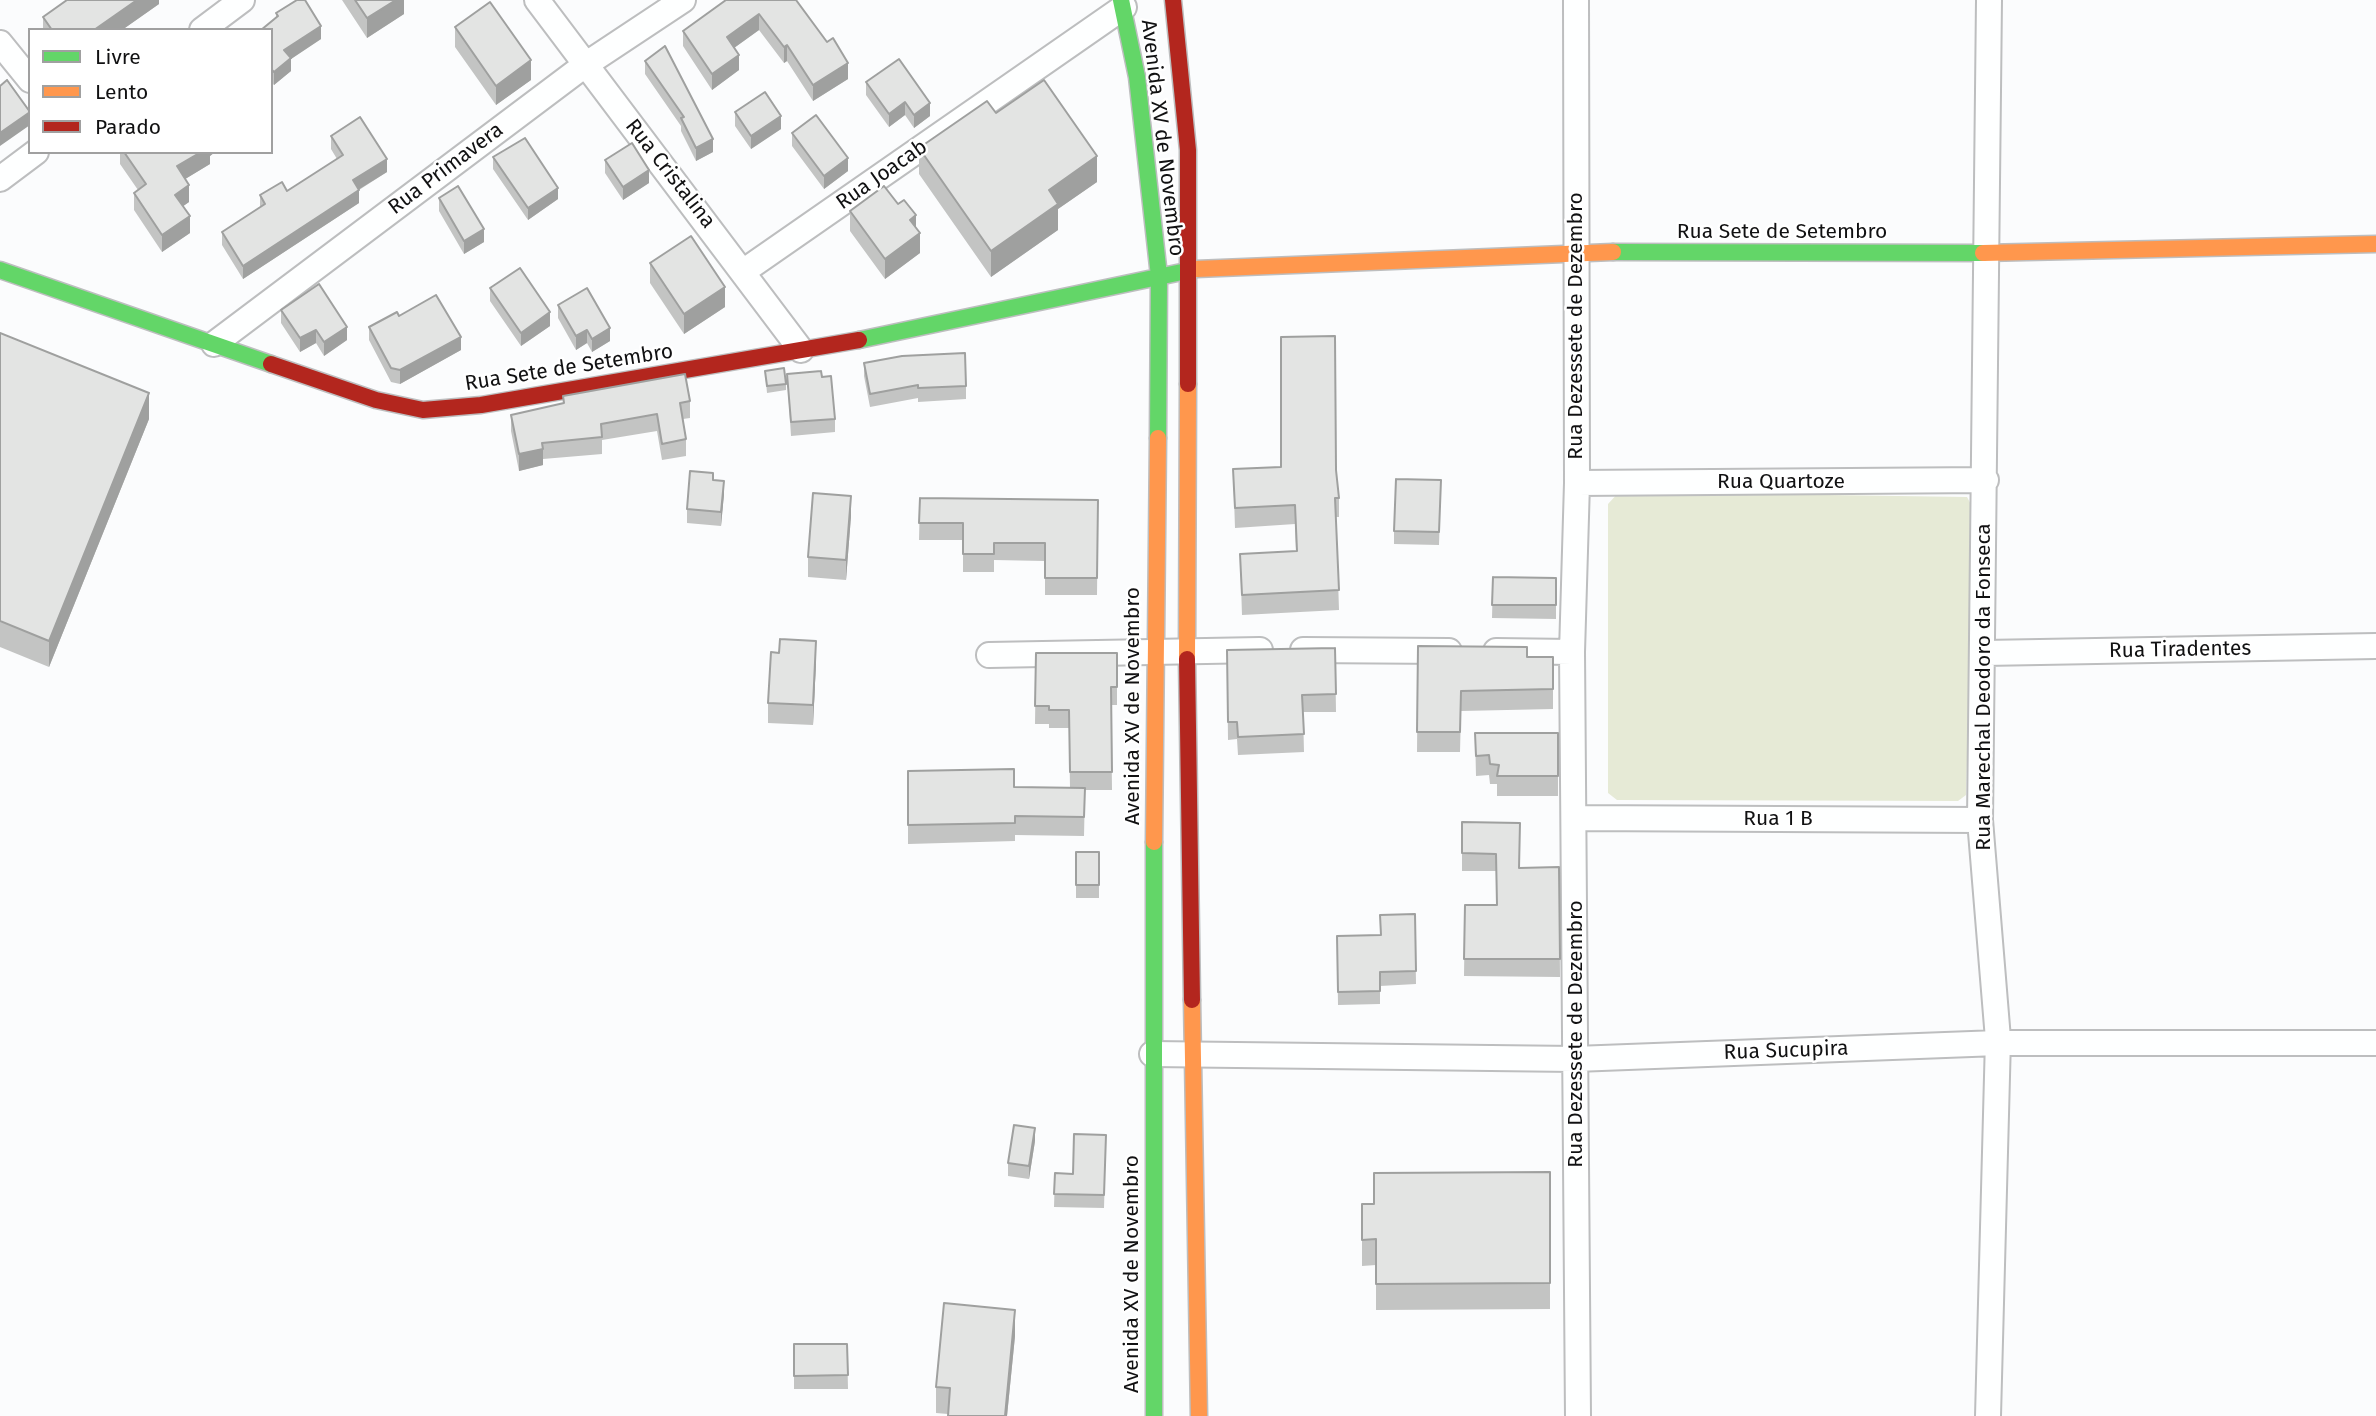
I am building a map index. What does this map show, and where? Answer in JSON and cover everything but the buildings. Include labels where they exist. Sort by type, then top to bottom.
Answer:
[{"type":"main road","name":"Avenida XV de Novembro","points":[[1173,0],[1188,150],[1186,650],[1195,1056],[1199,1416]]},
{"type":"main road","name":"Avenida XV de Novembro","points":[[1123,4],[1138,76],[1159,276],[1152,1054],[1154,1416]]},
{"type":"main road","name":"Rua Sete de Setembro","points":[[0,270],[376,400],[423,410],[481,405],[883,336],[1188,269],[1575,252],[1988,253],[2376,244]]},
{"type":"street","points":[[205,28],[242,0]]},
{"type":"street","name":"Rua Cristalina","points":[[537,0],[801,350]]},
{"type":"street","name":"Rua Primavera","points":[[214,344],[585,65],[683,0]]},
{"type":"street","name":"Rua Dezessete de Dezembro","points":[[1576,0],[1577,483],[1572,652],[1576,818],[1578,1416]]},
{"type":"street","name":"Rua Marechal Deodoro da Fonseca","points":[[1988,1416],[1998,1043],[1980,820],[1986,480],[1989,0]]},
{"type":"street","name":"Rua Joacab","points":[[744,271],[1123,4]]},
{"type":"street","points":[[0,43],[28,78]]},
{"type":"street","points":[[0,179],[34,154]]},
{"type":"street","name":"Rua Quartoze","points":[[1577,483],[1986,480]]},
{"type":"street","name":"Rua Tiradentes","points":[[1984,653],[2376,646]]},
{"type":"street","points":[[989,655],[1154,650],[1572,652]]},
{"type":"street","name":"Rua 1 B","points":[[1576,818],[1980,820]]},
{"type":"street","name":"Rua Sucupira","points":[[1152,1054],[1575,1059],[1998,1043],[2376,1043]]},
{"type":"green space","points":[[1619,492],[1967,497],[1974,510],[1966,795],[1958,801],[1617,800],[1608,793],[1608,504]]},
{"type":"traffic: fast","points":[[1121,0],[1137,77],[1159,276],[1158,438]]},
{"type":"traffic: fast","points":[[1613,252],[1983,253]]},
{"type":"traffic: fast","points":[[859,340],[1196,269]]},
{"type":"traffic: fast","points":[[0,270],[271,364]]},
{"type":"traffic: fast","points":[[1154,842],[1154,1416]]},
{"type":"traffic: slow","points":[[1983,253],[2376,244]]},
{"type":"traffic: slow","points":[[1196,269],[1613,252]]},
{"type":"traffic: slow","points":[[1187,659],[1188,384]]},
{"type":"traffic: slow","points":[[1154,842],[1158,438]]},
{"type":"traffic: slow","points":[[1192,1000],[1199,1416]]},
{"type":"traffic: jam","points":[[1173,0],[1188,150],[1188,384]]},
{"type":"traffic: jam","points":[[271,364],[376,400],[423,410],[481,405],[859,340]]},
{"type":"traffic: jam","points":[[1187,659],[1192,1000]]}]
